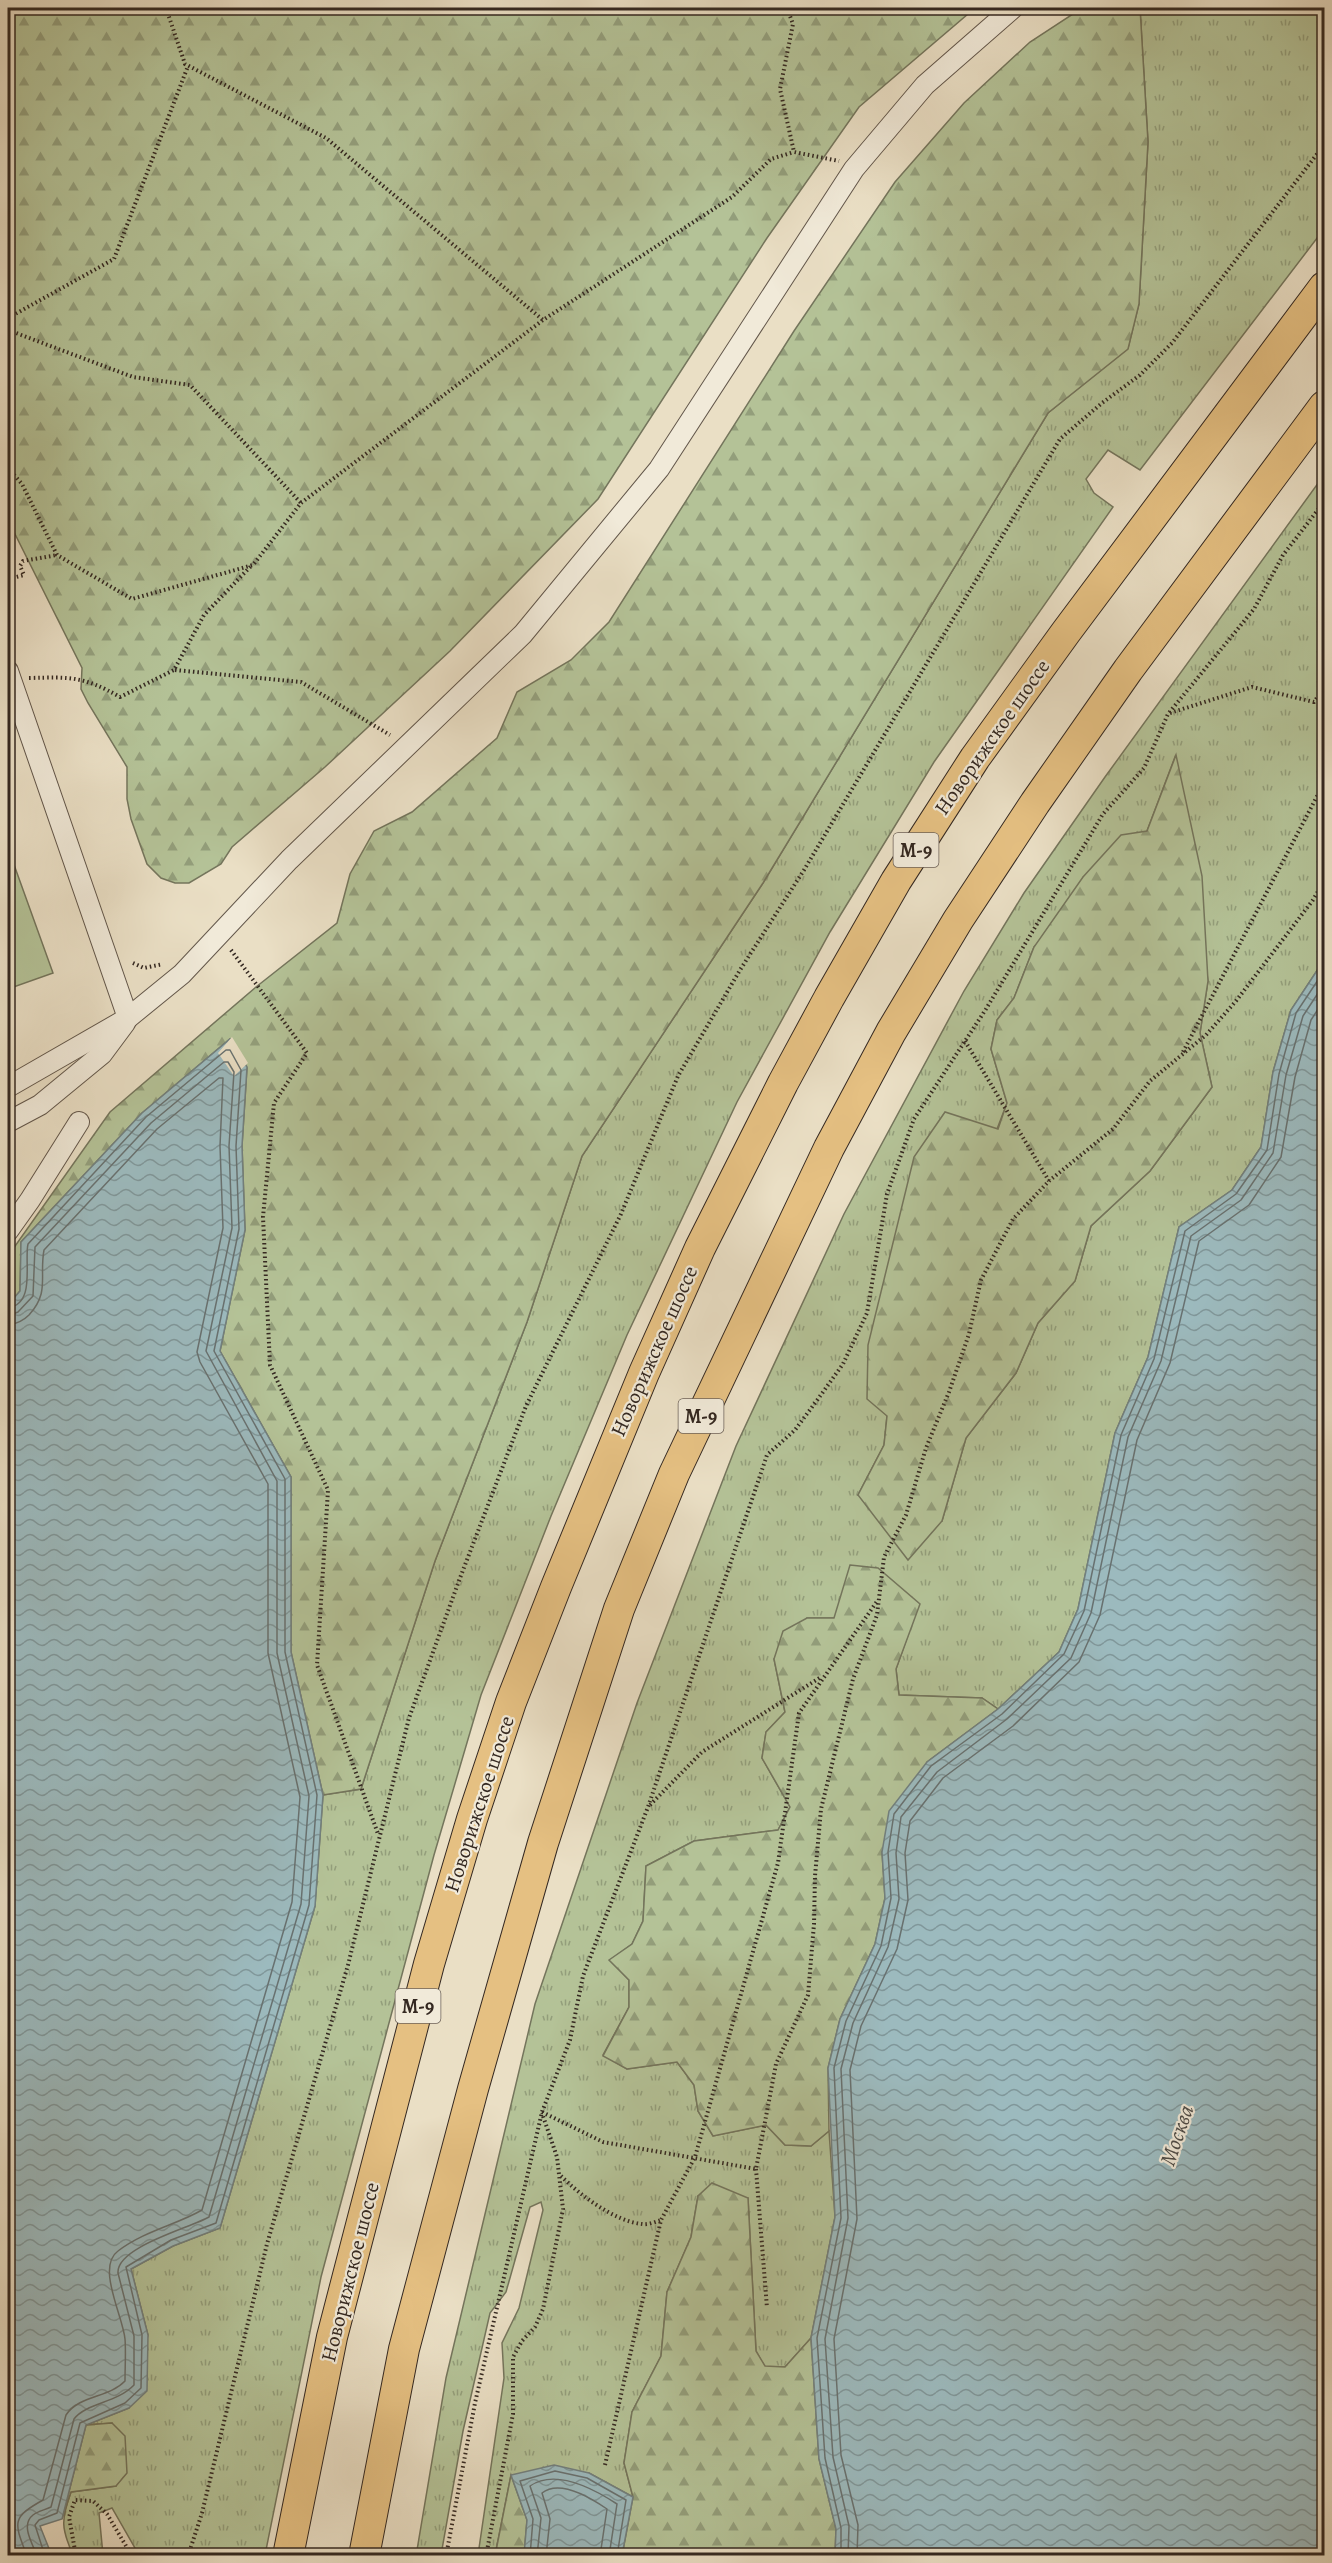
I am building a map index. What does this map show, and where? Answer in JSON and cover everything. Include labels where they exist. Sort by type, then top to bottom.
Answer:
[{"type":"highway","name":"Новорижское шоссе","points":[[288,2556],[332,2337],[429,1964],[472,1820],[511,1702],[606,1460],[695,1259],[783,1083],[829,998],[896,881],[969,768],[1066,632],[1324,287]]},
{"type":"highway","name":"М-9","points":[[364,2556],[404,2349],[470,2100],[536,1865],[619,1609],[674,1474],[829,1148],[891,1032],[958,920],[1035,803],[1128,670],[1324,406]]},
{"type":"street","points":[[8,1086],[128,1018],[182,975],[297,852],[524,634],[659,469],[854,169],[925,85],[1002,11]]},
{"type":"street","points":[[9,674],[12,698],[128,1018]]},
{"type":"street","points":[[8,1122],[40,1105],[102,1054],[128,1018]]},
{"type":"street","points":[[8,1232],[79,1122]]},
{"type":"path","points":[[166,8],[185,64],[326,138],[543,320]]},
{"type":"path","points":[[788,8],[793,24],[780,89],[794,152]]},
{"type":"path","points":[[8,318],[114,259],[188,66]]},
{"type":"path","points":[[188,2556],[202,2513],[267,2244],[348,1965],[378,1835],[409,1718],[526,1407],[621,1214],[678,1076],[740,970],[804,870],[1060,439],[1102,403],[1140,375],[1172,343],[1324,145]]},
{"type":"path","points":[[174,670],[204,615],[253,565],[301,503],[543,320],[732,197],[771,159],[794,152],[839,161]]},
{"type":"path","points":[[8,330],[133,377],[190,385],[301,503]]},
{"type":"path","points":[[8,468],[22,484],[57,555],[132,599],[253,565]]},
{"type":"path","points":[[446,2556],[475,2403],[542,2112],[570,2040],[583,1976],[648,1808],[767,1455],[795,1430],[843,1364],[867,1313],[887,1194],[914,1119],[965,1041],[1103,814],[1144,768],[1168,714],[1254,609],[1283,555],[1324,502]]},
{"type":"path","points":[[8,579],[24,575],[20,566],[23,561],[57,555]]},
{"type":"path","points":[[9,674],[70,677],[93,682],[120,697],[174,670],[301,682],[390,735]]},
{"type":"path","points":[[1168,714],[1252,687],[1314,702],[1324,688]]},
{"type":"path","points":[[1181,1055],[1324,783]]},
{"type":"path","points":[[767,2308],[756,2169],[776,2064],[808,1995],[814,1924],[814,1876],[821,1809],[853,1679],[877,1615],[884,1557],[906,1515],[926,1448],[969,1334],[981,1280],[1013,1219],[1050,1181],[1113,1129],[1150,1081],[1206,1035],[1236,1001],[1313,900],[1324,881]]},
{"type":"path","points":[[219,935],[307,1053],[274,1103],[263,1217],[270,1365],[328,1490],[317,1665],[378,1835]]},
{"type":"path","points":[[133,963],[144,968],[162,964],[168,959]]},
{"type":"path","points":[[965,1041],[1050,1181]]},
{"type":"path","points":[[605,2465],[661,2220],[695,2157],[778,1863],[799,1713],[879,1599]]},
{"type":"path","points":[[648,1808],[702,1752],[825,1675]]},
{"type":"path","points":[[542,2112],[603,2142],[756,2169]]},
{"type":"path","points":[[486,2556],[513,2414],[513,2357],[522,2341],[535,2327],[543,2309],[563,2209],[561,2175],[542,2112]]},
{"type":"path","points":[[561,2175],[576,2191],[612,2214],[643,2224],[661,2220]]},
{"type":"path","points":[[76,2556],[69,2517],[75,2500],[93,2501],[107,2514],[132,2556]]},
{"type":"green space","points":[[8,8],[975,8],[859,107],[767,238],[598,499],[450,651],[325,767],[232,847],[221,864],[189,883],[175,883],[161,878],[147,864],[131,819],[127,799],[127,767],[81,689],[82,668],[8,520]]},
{"type":"green space","points":[[1082,8],[1140,8],[1148,142],[1139,304],[1128,349],[1048,413],[763,883],[582,1156],[527,1322],[435,1561],[361,1789],[323,1795],[291,1652],[291,1477],[220,1351],[245,1230],[242,1146],[247,1068],[230,1039],[142,1113],[21,1242],[20,1291],[8,1305],[8,1256],[110,1112],[256,987],[337,923],[350,874],[374,831],[412,812],[497,738],[517,692],[571,660],[609,622],[794,331],[895,182],[964,103],[1030,42]]},
{"type":"green space","points":[[1140,8],[1316,8],[1324,14],[1324,229],[1140,470],[1108,450],[1086,479],[1094,493],[1113,507],[934,762],[830,932],[737,1102],[627,1335],[551,1516],[481,1695],[434,1855],[321,2277],[265,2555],[139,2555],[112,2508],[99,2513],[103,2555],[73,2555],[64,2531],[65,2510],[71,2492],[116,2486],[112,2423],[86,2425],[129,2408],[148,2335],[131,2269],[173,2246],[220,2228],[315,1906],[323,1795],[361,1789],[435,1561],[527,1322],[582,1156],[763,883],[1048,413],[1128,348],[1139,304],[1148,142]]},
{"type":"green space","points":[[1324,475],[1324,960],[1291,1010],[1273,1072],[1261,1147],[1232,1190],[1179,1227],[1148,1357],[1115,1433],[1078,1609],[1059,1652],[998,1709],[982,1698],[899,1695],[896,1669],[919,1604],[834,1618],[807,1618],[774,1659],[785,1712],[766,1732],[762,1758],[790,1807],[778,1830],[694,1841],[646,1866],[643,1921],[632,1944],[610,1960],[629,1980],[629,2007],[603,2055],[627,2069],[677,2062],[694,2085],[698,2111],[713,2136],[766,2125],[785,2145],[811,2146],[829,2131],[835,2217],[811,2338],[785,2367],[765,2367],[756,2351],[748,2198],[698,2196],[691,2237],[667,2292],[661,2356],[632,2412],[624,2463],[633,2497],[589,2473],[511,2475],[495,2555],[478,2555],[504,2378],[502,2343],[519,2308],[543,2210],[541,2202],[530,2207],[506,2292],[490,2313],[463,2431],[441,2555],[416,2556],[446,2378],[535,2004],[637,1703],[736,1446],[844,1214],[964,991],[1024,893],[1105,777]],"holes":[[[1175,757],[1208,981],[1200,1033],[1212,1087],[1150,1171],[1091,1226],[1075,1281],[1038,1323],[1016,1373],[966,1438],[942,1521],[858,1495],[884,1445],[887,1416],[1007,1103],[991,1049],[997,1020],[1014,998],[1034,947],[1147,831]]]},
{"type":"green space","points":[[1176,755],[1202,876],[1208,981],[1200,1033],[1212,1087],[1150,1171],[1091,1226],[1075,1281],[1038,1323],[1016,1373],[966,1438],[942,1521],[908,1560],[858,1495],[884,1445],[887,1416],[867,1399],[868,1345],[914,1157],[945,1112],[998,1129],[1007,1103],[991,1049],[997,1020],[1014,998],[1034,947],[1083,877],[1121,835],[1147,831]]},
{"type":"green space","points":[[8,848],[53,973],[8,989]]},
{"type":"green space","points":[[850,1565],[878,1568],[920,1604],[896,1669],[899,1695],[982,1698],[998,1709],[927,1762],[882,1852],[885,1898],[875,1944],[840,2019],[828,2068],[829,2131],[811,2146],[785,2145],[766,2125],[713,2136],[698,2111],[694,2085],[677,2062],[627,2069],[603,2056],[629,2007],[629,1980],[609,1960],[632,1944],[643,1921],[646,1866],[694,1841],[778,1830],[790,1807],[762,1758],[766,1732],[785,1712],[774,1659],[783,1631],[807,1618],[834,1618]]},
{"type":"green space","points":[[712,2183],[748,2198],[756,2351],[765,2366],[785,2367],[811,2338],[819,2459],[836,2529],[835,2555],[622,2556],[633,2497],[624,2463],[632,2412],[661,2356],[667,2292],[691,2237],[698,2196]]},
{"type":"green space","points":[[112,2423],[125,2436],[127,2473],[116,2486],[71,2492],[62,2519],[86,2425]]},
{"type":"green space","points":[[511,2475],[527,2520],[524,2555],[495,2556]]},
{"type":"water","name":"Москва","points":[[1324,960],[1324,2555],[835,2555],[836,2529],[819,2459],[811,2338],[835,2217],[828,2068],[840,2019],[875,1944],[885,1898],[882,1852],[889,1811],[927,1762],[998,1709],[1059,1652],[1078,1609],[1115,1433],[1148,1357],[1179,1227],[1232,1190],[1261,1147],[1273,1072],[1291,1010]]},
{"type":"water","points":[[230,1039],[247,1067],[242,1146],[245,1230],[220,1351],[291,1477],[291,1652],[323,1795],[315,1906],[220,2228],[173,2246],[131,2269],[148,2335],[147,2391],[129,2408],[86,2425],[62,2519],[40,2526],[52,2556],[8,2555],[8,1305],[20,1291],[21,1242],[142,1113]]},
{"type":"water","points":[[554,2465],[589,2473],[633,2497],[622,2555],[524,2555],[527,2520],[511,2475]]},
{"type":"pier","points":[[232,1037],[248,1063],[234,1076],[218,1053]]}]
